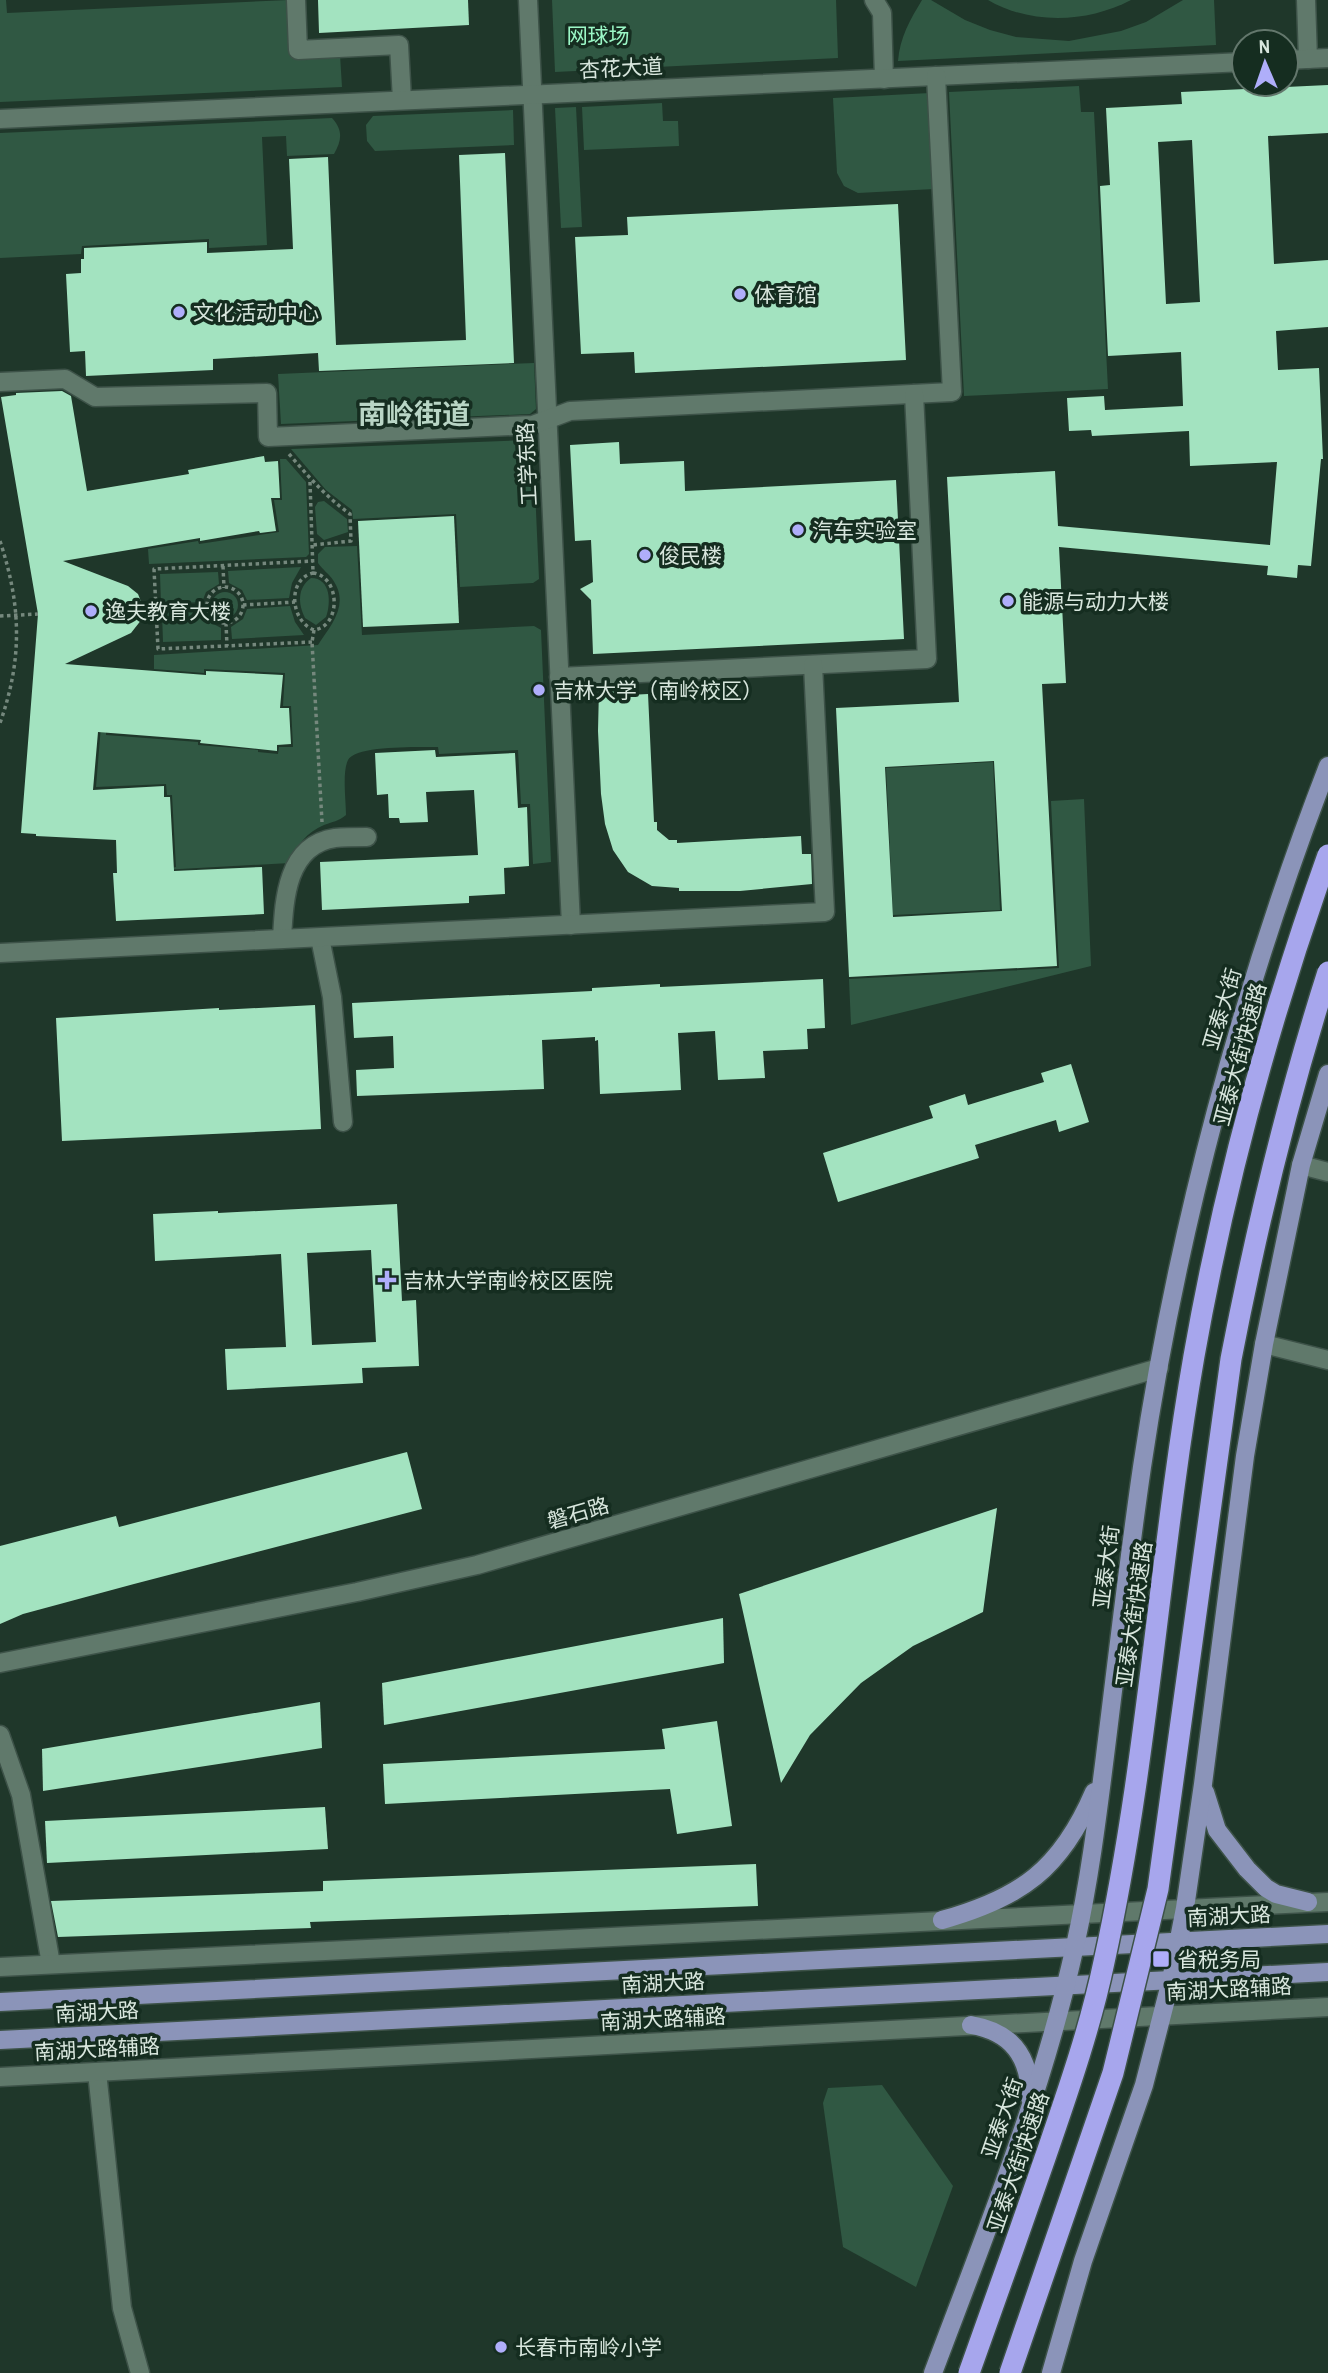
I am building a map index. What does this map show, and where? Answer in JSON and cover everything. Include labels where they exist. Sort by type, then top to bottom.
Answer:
[{"type":"highway","name":"亚泰大街快速路","points":[[969,2373],[1078,2063],[1103,1966],[1135,1790],[1178,1465],[1194,1357],[1211,1270],[1263,1059],[1328,855]]},
{"type":"highway","points":[[1010,2373],[1113,2073],[1140,1969],[1158,1889],[1231,1359],[1250,1263],[1300,1067],[1328,972]]},
{"type":"main road","name":"亚泰大街","points":[[933,2373],[1030,2107],[1066,1985],[1082,1913],[1103,1773],[1142,1466],[1159,1368],[1216,1110],[1280,900],[1328,766]]},
{"type":"main road","points":[[1051,2373],[1083,2261],[1144,2085],[1171,1980],[1185,1909],[1245,1456],[1264,1344],[1301,1165],[1328,1074]]},
{"type":"main road","points":[[942,1920],[1001,1900],[1043,1871],[1061,1853],[1076,1831],[1103,1773]]},
{"type":"main road","points":[[1203,1784],[1217,1830],[1247,1869],[1276,1894],[1308,1902]]},
{"type":"main road","name":"南湖大路","points":[[0,2002],[1328,1934]]},
{"type":"main road","name":"南湖大路","points":[[0,2040],[1328,1972]]},
{"type":"main road","points":[[971,2025],[1001,2033],[1017,2051],[1028,2075],[1030,2107]]},
{"type":"street","points":[[296,0],[298,50],[399,45],[402,100]]},
{"type":"street","name":"工学东路","points":[[528,0],[571,925]]},
{"type":"street","points":[[874,0],[881,13],[884,79]]},
{"type":"street","points":[[1306,0],[1308,59]]},
{"type":"street","points":[[1300,59],[1328,58]]},
{"type":"street","name":"杏花大道","points":[[0,119],[1230,63]]},
{"type":"street","points":[[0,382],[65,379],[95,397],[267,393],[268,437],[533,425],[570,411],[952,392],[936,76]]},
{"type":"street","points":[[559,677],[927,659],[914,394]]},
{"type":"street","points":[[0,953],[825,912],[813,665]]},
{"type":"street","points":[[282,939],[284,900],[291,873],[300,858],[309,849],[334,838],[368,837]]},
{"type":"street","points":[[320,938],[332,997],[343,1122]]},
{"type":"street","points":[[1301,1165],[1328,1172]]},
{"type":"street","points":[[1264,1344],[1328,1360]]},
{"type":"street","name":"磐石路","points":[[0,1663],[357,1592],[477,1565],[1159,1368]]},
{"type":"street","points":[[0,1735],[20,1795],[51,1964]]},
{"type":"street","points":[[0,1967],[1328,1902]]},
{"type":"street","name":"南湖大路辅路","points":[[0,2077],[1328,2007]]},
{"type":"street","points":[[97,2072],[122,2308],[140,2373]]},
{"type":"path","points":[[268,437],[289,454],[332,501],[350,514],[351,541],[313,545]]},
{"type":"path","points":[[310,480],[313,573]]},
{"type":"path","points":[[0,541],[18,615],[13,669],[0,723]]},
{"type":"path","points":[[313,561],[154,569],[158,649],[313,642]]},
{"type":"path","points":[[223,566],[224,588]]},
{"type":"path","points":[[313,573],[322,575],[328,581],[334,600],[330,620],[320,629],[314,630],[301,621],[295,602],[299,582],[305,575],[313,573]]},
{"type":"path","points":[[224,588],[238,593],[243,605],[239,616],[226,623],[212,618],[207,606],[211,595],[224,588]]},
{"type":"path","points":[[243,605],[295,602]]},
{"type":"path","points":[[156,609],[207,606]]},
{"type":"path","points":[[0,616],[38,614]]},
{"type":"path","points":[[226,623],[227,646]]},
{"type":"path","points":[[314,630],[323,842]]},
{"type":"green space","points":[[0,0],[6,0],[7,13],[289,0],[291,57],[340,55],[342,87],[0,102]]},
{"type":"green space","name":"网球场","points":[[552,0],[836,0],[838,58],[555,72]]},
{"type":"green space","points":[[922,0],[931,0],[965,20],[990,30],[1016,37],[1069,41],[1121,31],[1146,22],[1183,0],[1214,0],[1216,45],[898,61],[903,36]]},
{"type":"green space","points":[[988,0],[1131,0],[1096,13],[1059,18],[1022,14]]},
{"type":"green space","points":[[1079,86],[1081,112],[1094,112],[1108,389],[964,396],[949,92]]},
{"type":"green space","points":[[930,93],[934,189],[858,193],[844,186],[837,173],[833,98]]},
{"type":"green space","points":[[662,103],[663,121],[678,121],[679,146],[584,150],[582,107]]},
{"type":"green space","points":[[576,107],[582,227],[561,228],[555,108]]},
{"type":"green space","points":[[513,110],[514,145],[375,151],[367,141],[366,125],[373,116]]},
{"type":"green space","points":[[332,118],[340,135],[334,154],[287,156],[286,136],[262,137],[267,245],[209,248],[209,239],[82,246],[81,254],[0,258],[0,133]]},
{"type":"green space","points":[[534,363],[536,409],[530,414],[281,424],[278,374]]},
{"type":"green space","points":[[529,440],[533,444],[539,579],[533,583],[460,587],[456,514],[353,519],[352,510],[326,490],[291,449]]},
{"type":"green space","points":[[280,459],[286,459],[306,482],[309,554],[306,557],[149,564],[148,549],[279,532],[274,500],[282,500]]},
{"type":"green space","points":[[324,501],[347,519],[348,532],[324,540],[317,534],[315,507],[318,502]]},
{"type":"green space","points":[[357,546],[362,635],[534,626],[541,630],[551,862],[533,864],[530,804],[521,804],[518,750],[439,754],[438,747],[404,747],[375,749],[353,755],[348,760],[345,779],[346,815],[307,836],[295,851],[290,863],[162,870],[176,867],[172,795],[167,795],[166,784],[96,787],[101,726],[106,726],[106,735],[198,742],[198,745],[258,752],[278,754],[279,747],[293,747],[291,706],[283,706],[285,673],[204,669],[204,673],[154,669],[154,655],[318,645],[337,614],[340,598],[333,580],[318,563],[318,554],[325,547]]},
{"type":"green space","points":[[301,567],[292,583],[289,598],[247,600],[242,590],[229,583],[228,571]]},
{"type":"green space","points":[[218,572],[219,584],[206,592],[202,602],[161,604],[160,574]]},
{"type":"green space","points":[[311,578],[322,582],[329,599],[326,617],[316,625],[305,618],[300,602],[303,586]]},
{"type":"green space","points":[[225,592],[234,596],[238,605],[234,614],[225,618],[216,614],[212,605],[216,596]]},
{"type":"green space","points":[[290,606],[295,622],[304,635],[232,639],[231,627],[243,619],[247,609]]},
{"type":"green space","points":[[203,611],[208,621],[221,628],[221,640],[163,642],[162,613]]},
{"type":"green space","points":[[993,762],[1000,910],[893,915],[886,768]]},
{"type":"green space","points":[[1084,799],[1091,966],[851,1025],[849,979],[1059,968],[1051,801]]},
{"type":"green space","points":[[882,2085],[953,2186],[916,2287],[843,2247],[823,2103],[828,2088]]},
{"type":"building","points":[[318,0],[468,0],[469,25],[319,33]]},
{"type":"building","points":[[1328,85],[1328,133],[1268,136],[1274,264],[1328,260],[1328,327],[1276,331],[1278,370],[1319,368],[1323,459],[1311,566],[1298,565],[1297,578],[1267,575],[1268,566],[1059,547],[1066,683],[1042,684],[1057,966],[849,977],[836,708],[959,702],[947,477],[1055,471],[1058,526],[1270,545],[1277,462],[1190,466],[1189,431],[1092,436],[1091,430],[1069,431],[1067,398],[1104,396],[1105,410],[1183,406],[1181,352],[1108,356],[1100,186],[1110,185],[1106,108],[1182,104],[1181,92],[1230,90],[1230,98],[1300,98],[1300,86]],"holes":[[[1192,140],[1200,302],[1166,304],[1158,142]],[[994,761],[1002,911],[893,917],[885,767]]]},
{"type":"building","points":[[505,153],[514,363],[319,371],[318,353],[213,359],[213,370],[86,376],[85,351],[70,352],[66,274],[81,273],[84,248],[207,242],[207,253],[293,249],[289,159],[328,157],[336,345],[466,340],[459,155]]},
{"type":"building","name":"体育馆","points":[[898,204],[906,360],[635,373],[634,352],[581,354],[575,237],[628,235],[627,217]]},
{"type":"building","name":"逸夫教育大楼","points":[[62,391],[71,396],[87,491],[189,474],[188,470],[264,456],[265,462],[278,461],[280,498],[271,498],[276,531],[259,531],[200,541],[200,538],[63,561],[128,586],[138,594],[144,609],[142,619],[131,633],[65,664],[206,675],[206,671],[283,675],[280,708],[289,708],[291,744],[277,745],[277,751],[200,743],[201,740],[98,732],[93,790],[164,786],[164,797],[170,797],[174,871],[262,867],[264,914],[116,921],[113,873],[117,873],[116,840],[21,833],[38,614],[1,397],[16,393]]},
{"type":"building","name":"汽车实验室","points":[[619,442],[620,464],[684,461],[685,491],[896,480],[904,639],[593,654],[591,600],[580,589],[593,582],[591,540],[575,541],[570,445]]},
{"type":"building","points":[[454,516],[459,623],[363,627],[358,521]]},
{"type":"building","points":[[628,686],[629,695],[648,694],[654,822],[657,822],[657,830],[669,840],[677,840],[677,843],[801,836],[802,854],[811,854],[812,884],[740,891],[679,891],[679,888],[652,886],[628,872],[613,850],[605,824],[598,731],[599,688]]},
{"type":"building","points":[[435,750],[436,757],[515,753],[518,808],[527,807],[529,866],[504,868],[505,894],[469,896],[469,903],[322,910],[320,862],[478,855],[474,790],[426,792],[428,822],[400,823],[399,818],[389,818],[388,794],[377,795],[375,753]]},
{"type":"building","points":[[823,979],[825,1028],[807,1029],[808,1049],[763,1051],[765,1078],[718,1080],[715,1031],[678,1033],[681,1090],[600,1094],[598,1040],[595,1041],[595,1037],[542,1040],[544,1089],[357,1096],[356,1070],[394,1068],[393,1036],[354,1038],[352,1003],[592,991],[592,988],[660,984],[660,987]]},
{"type":"building","points":[[315,1005],[321,1129],[62,1141],[56,1018]]},
{"type":"building","points":[[1071,1064],[1089,1122],[1059,1132],[1056,1120],[975,1145],[979,1158],[838,1202],[823,1153],[933,1118],[929,1106],[965,1094],[968,1105],[1044,1082],[1041,1073]]},
{"type":"building","name":"吉林大学南岭校区医院","points":[[397,1204],[402,1301],[416,1300],[419,1366],[362,1368],[363,1383],[227,1390],[225,1349],[286,1347],[281,1254],[155,1261],[153,1214]],"holes":[[[371,1250],[376,1342],[312,1345],[307,1253]]]},
{"type":"building","points":[[407,1452],[422,1509],[23,1614],[0,1624],[0,1546],[116,1516],[119,1527]]},
{"type":"building","points":[[997,1508],[983,1612],[913,1646],[861,1683],[810,1735],[781,1783],[739,1594]]},
{"type":"building","points":[[723,1618],[724,1663],[384,1725],[382,1683]]},
{"type":"building","points":[[320,1702],[322,1748],[43,1791],[42,1749]]},
{"type":"building","points":[[717,1721],[732,1826],[677,1834],[670,1789],[385,1804],[383,1764],[665,1749],[662,1729]]},
{"type":"building","points":[[325,1807],[328,1849],[47,1863],[45,1821]]},
{"type":"building","points":[[756,1864],[758,1906],[310,1922],[311,1928],[58,1937],[51,1901],[323,1891],[323,1881]]},
{"type":"place","name":"体育馆","points":[[740,294]]},
{"type":"place","name":"文化活动中心","points":[[179,312]]},
{"type":"place","name":"汽车实验室","points":[[798,530]]},
{"type":"place","name":"俊民楼","points":[[645,555]]},
{"type":"place","name":"能源与动力大楼","points":[[1008,601]]},
{"type":"place","name":"逸夫教育大楼","points":[[91,611]]},
{"type":"place","name":"吉林大学（南岭校区）","points":[[539,690]]},
{"type":"place","name":"吉林大学南岭校区医院","points":[[387,1280]]},
{"type":"place","name":"省税务局","points":[[1161,1959]]},
{"type":"place","name":"长春市南岭小学","points":[[501,2347]]},
{"type":"district","name":"南岭街道","points":[[414,414]]}]
